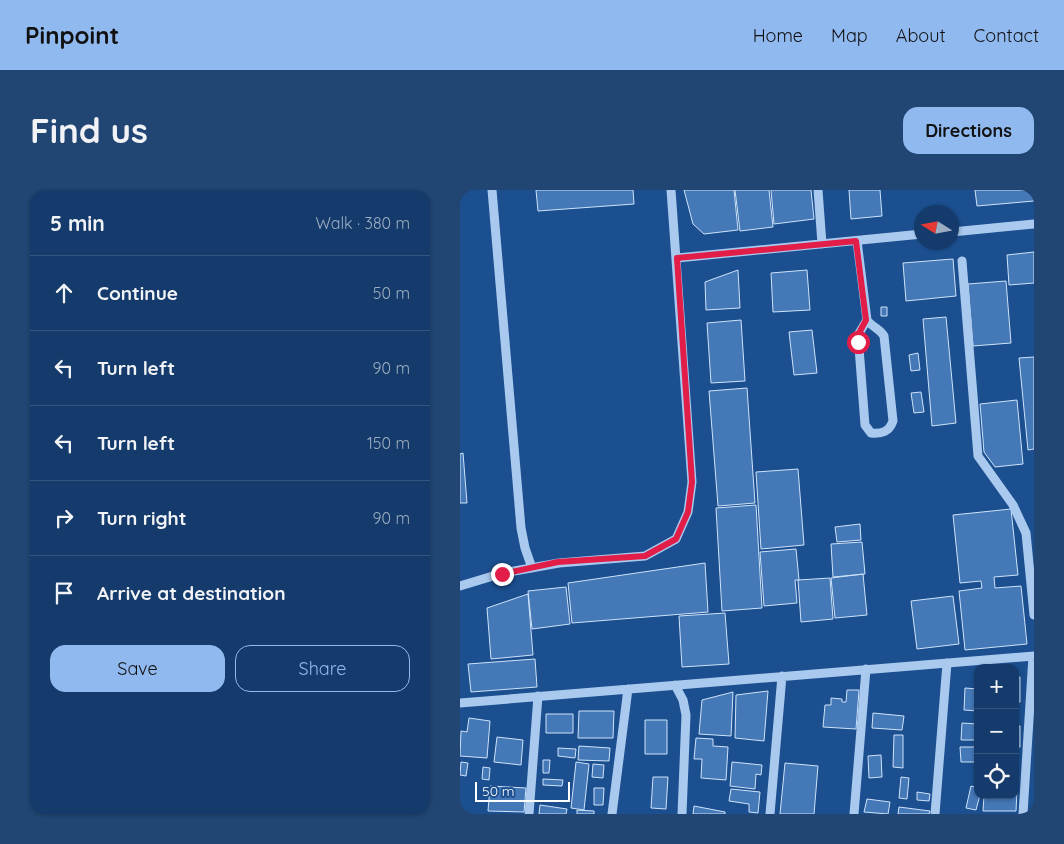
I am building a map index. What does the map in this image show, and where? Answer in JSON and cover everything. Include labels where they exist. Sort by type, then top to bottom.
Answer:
[{"type":"street","points":[[492,190],[521,528],[532,568]]},
{"type":"street","points":[[460,586],[502,574],[558,562],[645,556],[676,539],[688,512],[692,482],[671,190]]},
{"type":"street","points":[[818,190],[822,244]]},
{"type":"street","points":[[959,231],[1034,224]]},
{"type":"street","points":[[677,258],[914,235]]},
{"type":"street","points":[[856,241],[866,320],[858,335],[865,425],[871,433],[882,433],[891,427],[893,421],[884,336],[881,330],[866,320]]},
{"type":"street","points":[[962,262],[978,456],[1013,505],[1026,532],[1034,616]]},
{"type":"street","points":[[460,702],[1034,656],[1023,814]]},
{"type":"street","points":[[935,814],[947,663]]},
{"type":"street","points":[[854,814],[866,669]]},
{"type":"street","points":[[770,814],[782,676]]},
{"type":"street","points":[[675,685],[683,700],[686,714],[682,814]]},
{"type":"street","points":[[612,814],[628,689]]},
{"type":"street","points":[[529,814],[538,696]]},
{"type":"building","points":[[536,190],[633,190],[634,204],[538,211]]},
{"type":"building","points":[[684,190],[734,190],[738,230],[704,234],[693,224]]},
{"type":"building","points":[[735,190],[769,190],[773,227],[740,231]]},
{"type":"building","points":[[771,190],[811,190],[814,219],[774,224]]},
{"type":"building","points":[[849,190],[880,190],[882,216],[851,219]]},
{"type":"building","points":[[975,190],[1034,190],[1034,201],[977,206]]},
{"type":"building","points":[[1034,252],[1034,283],[1009,285],[1007,255]]},
{"type":"building","points":[[953,259],[956,296],[906,301],[903,263]]},
{"type":"building","points":[[738,270],[740,308],[706,310],[705,282]]},
{"type":"building","points":[[807,270],[810,310],[773,312],[771,273]]},
{"type":"building","points":[[1006,281],[1011,343],[973,346],[968,284]]},
{"type":"building","points":[[881,307],[887,307],[887,316],[881,316]]},
{"type":"building","points":[[946,317],[956,423],[932,426],[923,319]]},
{"type":"building","points":[[741,320],[745,381],[711,383],[707,323]]},
{"type":"building","points":[[812,330],[817,373],[794,375],[789,332]]},
{"type":"building","points":[[918,353],[920,370],[911,371],[909,355]]},
{"type":"building","points":[[1034,357],[1034,449],[1028,450],[1019,358]]},
{"type":"building","points":[[747,388],[755,503],[718,506],[709,391]]},
{"type":"building","points":[[921,392],[924,412],[914,413],[911,393]]},
{"type":"building","points":[[1017,400],[1023,464],[995,467],[984,452],[980,404]]},
{"type":"building","points":[[463,453],[467,503],[460,503],[460,454]]},
{"type":"building","points":[[798,469],[804,545],[761,549],[756,472]]},
{"type":"building","points":[[756,505],[762,608],[722,611],[716,508]]},
{"type":"building","points":[[1011,509],[1018,575],[994,577],[995,588],[1021,586],[1027,644],[965,650],[959,591],[982,588],[981,581],[960,583],[953,515]]},
{"type":"building","points":[[860,524],[861,540],[837,542],[835,527]]},
{"type":"building","points":[[862,542],[865,574],[833,577],[831,544]]},
{"type":"building","points":[[796,549],[799,580],[795,580],[797,603],[764,606],[760,552]]},
{"type":"building","points":[[705,563],[708,612],[572,623],[568,583]]},
{"type":"building","points":[[863,574],[867,615],[835,618],[831,578]]},
{"type":"building","points":[[830,578],[833,619],[801,622],[798,580]]},
{"type":"building","points":[[566,587],[570,624],[532,629],[528,591]]},
{"type":"building","points":[[528,594],[533,655],[491,659],[487,608]]},
{"type":"building","points":[[953,596],[959,644],[917,649],[911,601]]},
{"type":"building","points":[[725,613],[729,664],[682,667],[679,616]]},
{"type":"building","points":[[535,659],[537,687],[471,692],[468,664]]},
{"type":"building","points":[[1019,677],[1020,677],[1019,702]]},
{"type":"building","points":[[965,688],[974,689],[974,711],[964,710]]},
{"type":"building","points":[[847,690],[859,690],[856,729],[823,727],[825,705],[831,705],[831,698],[842,699],[842,702],[846,702]]},
{"type":"building","points":[[768,691],[764,741],[735,738],[736,695]]},
{"type":"building","points":[[733,692],[731,736],[699,734],[702,700]]},
{"type":"building","points":[[579,711],[614,711],[613,738],[578,738]]},
{"type":"building","points":[[873,713],[904,716],[902,730],[872,728]]},
{"type":"building","points":[[546,714],[573,714],[573,733],[546,733]]},
{"type":"building","points":[[469,718],[490,721],[487,758],[460,756],[461,731],[467,732]]},
{"type":"building","points":[[645,720],[667,720],[667,754],[645,754]]},
{"type":"building","points":[[962,723],[974,724],[974,740],[961,740]]},
{"type":"building","points":[[1019,726],[1020,726],[1019,747]]},
{"type":"building","points":[[894,735],[903,735],[903,768],[893,767]]},
{"type":"building","points":[[497,737],[523,740],[521,765],[494,762]]},
{"type":"building","points":[[696,738],[713,739],[713,746],[728,747],[726,780],[701,778],[702,759],[694,759]]},
{"type":"building","points":[[579,746],[610,748],[609,761],[578,760]]},
{"type":"building","points":[[960,747],[974,747],[974,762],[961,762]]},
{"type":"building","points":[[558,748],[576,749],[575,758],[558,756]]},
{"type":"building","points":[[881,755],[882,777],[869,778],[868,756]]},
{"type":"building","points":[[543,760],[550,760],[549,773],[543,773]]},
{"type":"building","points":[[461,762],[468,763],[466,776],[460,775]]},
{"type":"building","points":[[576,762],[589,764],[584,810],[571,808]]},
{"type":"building","points":[[732,762],[762,765],[761,775],[756,774],[755,789],[730,786]]},
{"type":"building","points":[[785,763],[818,766],[814,814],[780,814]]},
{"type":"building","points":[[593,764],[604,765],[603,778],[592,777]]},
{"type":"building","points":[[483,767],[490,768],[489,780],[482,779]]},
{"type":"building","points":[[653,777],[668,777],[666,809],[651,808]]},
{"type":"building","points":[[901,777],[909,778],[907,799],[899,798]]},
{"type":"building","points":[[543,779],[563,780],[562,786],[543,785]]},
{"type":"building","points":[[490,786],[526,788],[524,812],[488,811]]},
{"type":"building","points":[[971,786],[974,787],[974,799],[979,799],[976,810],[966,808]]},
{"type":"building","points":[[594,788],[604,788],[603,805],[594,805]]},
{"type":"building","points":[[731,789],[760,792],[758,813],[749,812],[749,804],[729,801]]},
{"type":"building","points":[[917,792],[930,794],[929,801],[917,800]]},
{"type":"building","points":[[867,799],[890,802],[888,814],[864,812]]},
{"type":"building","points":[[984,799],[1017,799],[1016,811],[983,811]]},
{"type":"building","points":[[540,805],[567,809],[566,814],[539,814]]},
{"type":"building","points":[[694,806],[725,812],[725,814],[693,814]]},
{"type":"building","points":[[899,807],[930,811],[929,814],[898,814]]},
{"type":"building","points":[[577,810],[594,811],[594,814],[577,814]]},
{"type":"route","points":[[502,574],[558,562],[645,556],[676,539],[688,512],[692,482],[677,258],[856,241],[866,320],[858,335],[858,342]]}]
